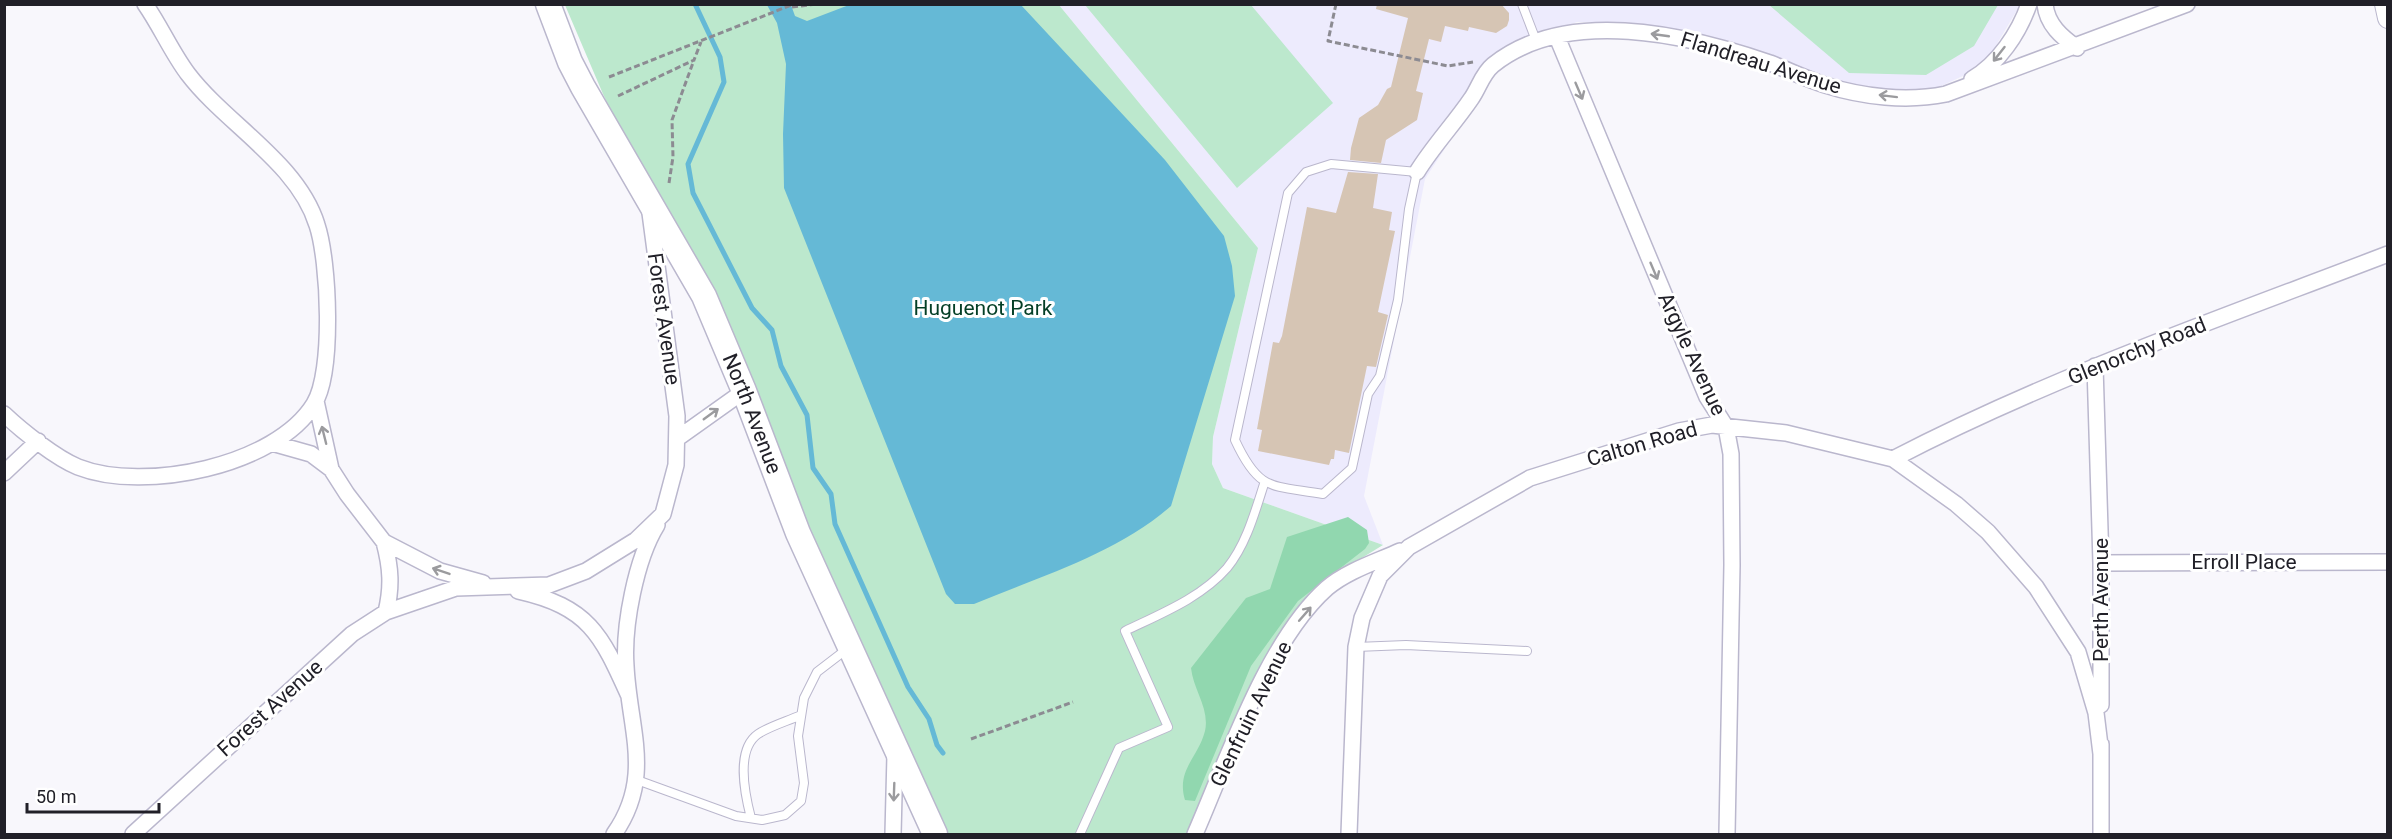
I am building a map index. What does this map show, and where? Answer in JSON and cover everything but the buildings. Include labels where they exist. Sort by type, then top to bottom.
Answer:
[{"type":"main road","name":"North Avenue","points":[[548,4],[570,62],[704,296],[744,391],[798,533],[935,834]]},
{"type":"street","points":[[1946,94],[1982,74],[1997,58],[2017,31],[2029,4]]},
{"type":"street","points":[[2045,4],[2046,12],[2059,35],[2077,48]]},
{"type":"street","name":"Flandreau Avenue","points":[[1417,172],[1473,97],[1480,80],[1493,66],[1519,50],[1557,37],[1582,32],[1634,31],[1694,40],[1770,63],[1825,85],[1917,100],[1946,94],[2077,48],[2187,4]]},
{"type":"street","points":[[2385,4],[2388,18]]},
{"type":"street","points":[[150,6],[189,74],[302,192],[317,224],[327,289],[328,335],[316,401],[331,468],[347,495],[384,542],[391,568],[391,591],[386,612]]},
{"type":"street","name":"Argyle Avenue","points":[[1557,37],[1707,397],[1726,427],[1731,454],[1732,565],[1727,834]]},
{"type":"street","name":"Forest Avenue","points":[[133,834],[352,634],[386,612],[456,588],[549,585],[586,571],[636,540],[663,514],[676,465],[678,438],[649,200]]},
{"type":"street","name":"Glenorchy Road","points":[[1893,459],[1954,428],[2095,366],[2388,254]]},
{"type":"street","name":"Perth Avenue","points":[[2095,366],[2101,563],[2101,834]]},
{"type":"street","points":[[678,438],[744,391]]},
{"type":"street","points":[[4,414],[38,441],[78,467],[110,474],[162,478],[194,473],[272,443],[288,434],[316,401]]},
{"type":"street","name":"Calton Road","points":[[1349,834],[1356,647],[1362,618],[1380,576],[1408,547],[1530,478],[1679,430],[1712,425],[1786,433],[1893,459],[1956,504],[1988,532],[2037,587],[2078,652],[2096,713],[2100,754]]},
{"type":"street","points":[[4,473],[38,441]]},
{"type":"street","points":[[272,443],[311,454],[331,468]]},
{"type":"street","points":[[614,834],[631,802],[637,780],[635,725],[629,696],[625,640],[637,578],[652,533],[663,514]]},
{"type":"street","points":[[384,542],[440,571],[543,597],[573,612],[591,625],[607,647],[629,696]]},
{"type":"street","name":"Glenfruin Avenue","points":[[1195,834],[1266,671],[1293,627],[1326,589],[1342,577],[1408,547]]},
{"type":"street","name":"Erroll Place","points":[[2101,563],[2388,562]]},
{"type":"street","points":[[893,834],[895,749]]},
{"type":"lane","points":[[1522,4],[1537,43]]},
{"type":"lane","points":[[1331,164],[1417,172],[1409,209],[1398,300],[1380,376],[1368,394],[1352,468],[1323,494],[1264,484],[1245,462],[1234,440],[1288,193],[1306,172],[1318,166],[1331,164]]},
{"type":"lane","points":[[1080,834],[1119,748],[1168,727],[1125,631],[1195,596],[1227,568],[1250,527],[1264,484]]},
{"type":"lane","points":[[1356,647],[1406,645],[1527,651]]},
{"type":"lane","points":[[637,780],[736,816],[762,820],[785,815],[801,801],[804,783],[798,736],[804,698],[817,672],[850,646]]},
{"type":"lane","points":[[750,818],[746,799],[746,749],[758,735],[801,715]]},
{"type":"path","points":[[609,77],[793,6],[817,4]]},
{"type":"path","points":[[1336,4],[1328,41],[1448,66],[1478,61]]},
{"type":"path","points":[[669,183],[673,157],[672,120],[701,42]]},
{"type":"path","points":[[618,96],[694,60]]},
{"type":"path","points":[[971,739],[1072,702]]},
{"type":"shaded area","points":[[1059,5],[2020,5],[1991,54],[1965,75],[1935,89],[1889,89],[1830,81],[1736,45],[1637,23],[1577,22],[1523,42],[1495,72],[1425,179],[1364,496],[1383,545],[1223,488],[1212,464],[1213,437],[1258,248]]},
{"type":"green space","name":"Huguenot Park","points":[[565,5],[1059,5],[1258,248],[1213,437],[1212,464],[1223,488],[1383,545],[1339,572],[1273,645],[1188,834],[947,834],[808,524],[603,94]]},
{"type":"green space","points":[[1085,5],[1251,5],[1333,103],[1237,188]]},
{"type":"green space","points":[[1769,5],[1998,5],[1974,46],[1926,75],[1849,73]]},
{"type":"green space","points":[[1348,517],[1367,530],[1369,543],[1365,549],[1298,601],[1251,666],[1195,801],[1185,800],[1183,780],[1202,740],[1206,723],[1191,668],[1246,598],[1270,589],[1287,537]]},
{"type":"water","points":[[767,5],[791,5],[795,16],[807,21],[849,5],[1021,5],[1165,160],[1224,236],[1232,266],[1235,296],[1171,506],[1149,523],[1102,551],[974,604],[955,604],[946,594],[784,188],[783,134],[786,64],[777,23]]},
{"type":"waterway","points":[[695,4],[720,57],[724,82],[688,164],[693,193],[752,308],[772,330],[781,366],[807,415],[813,468],[831,494],[835,524],[908,687],[929,719],[937,745],[943,753]]}]
